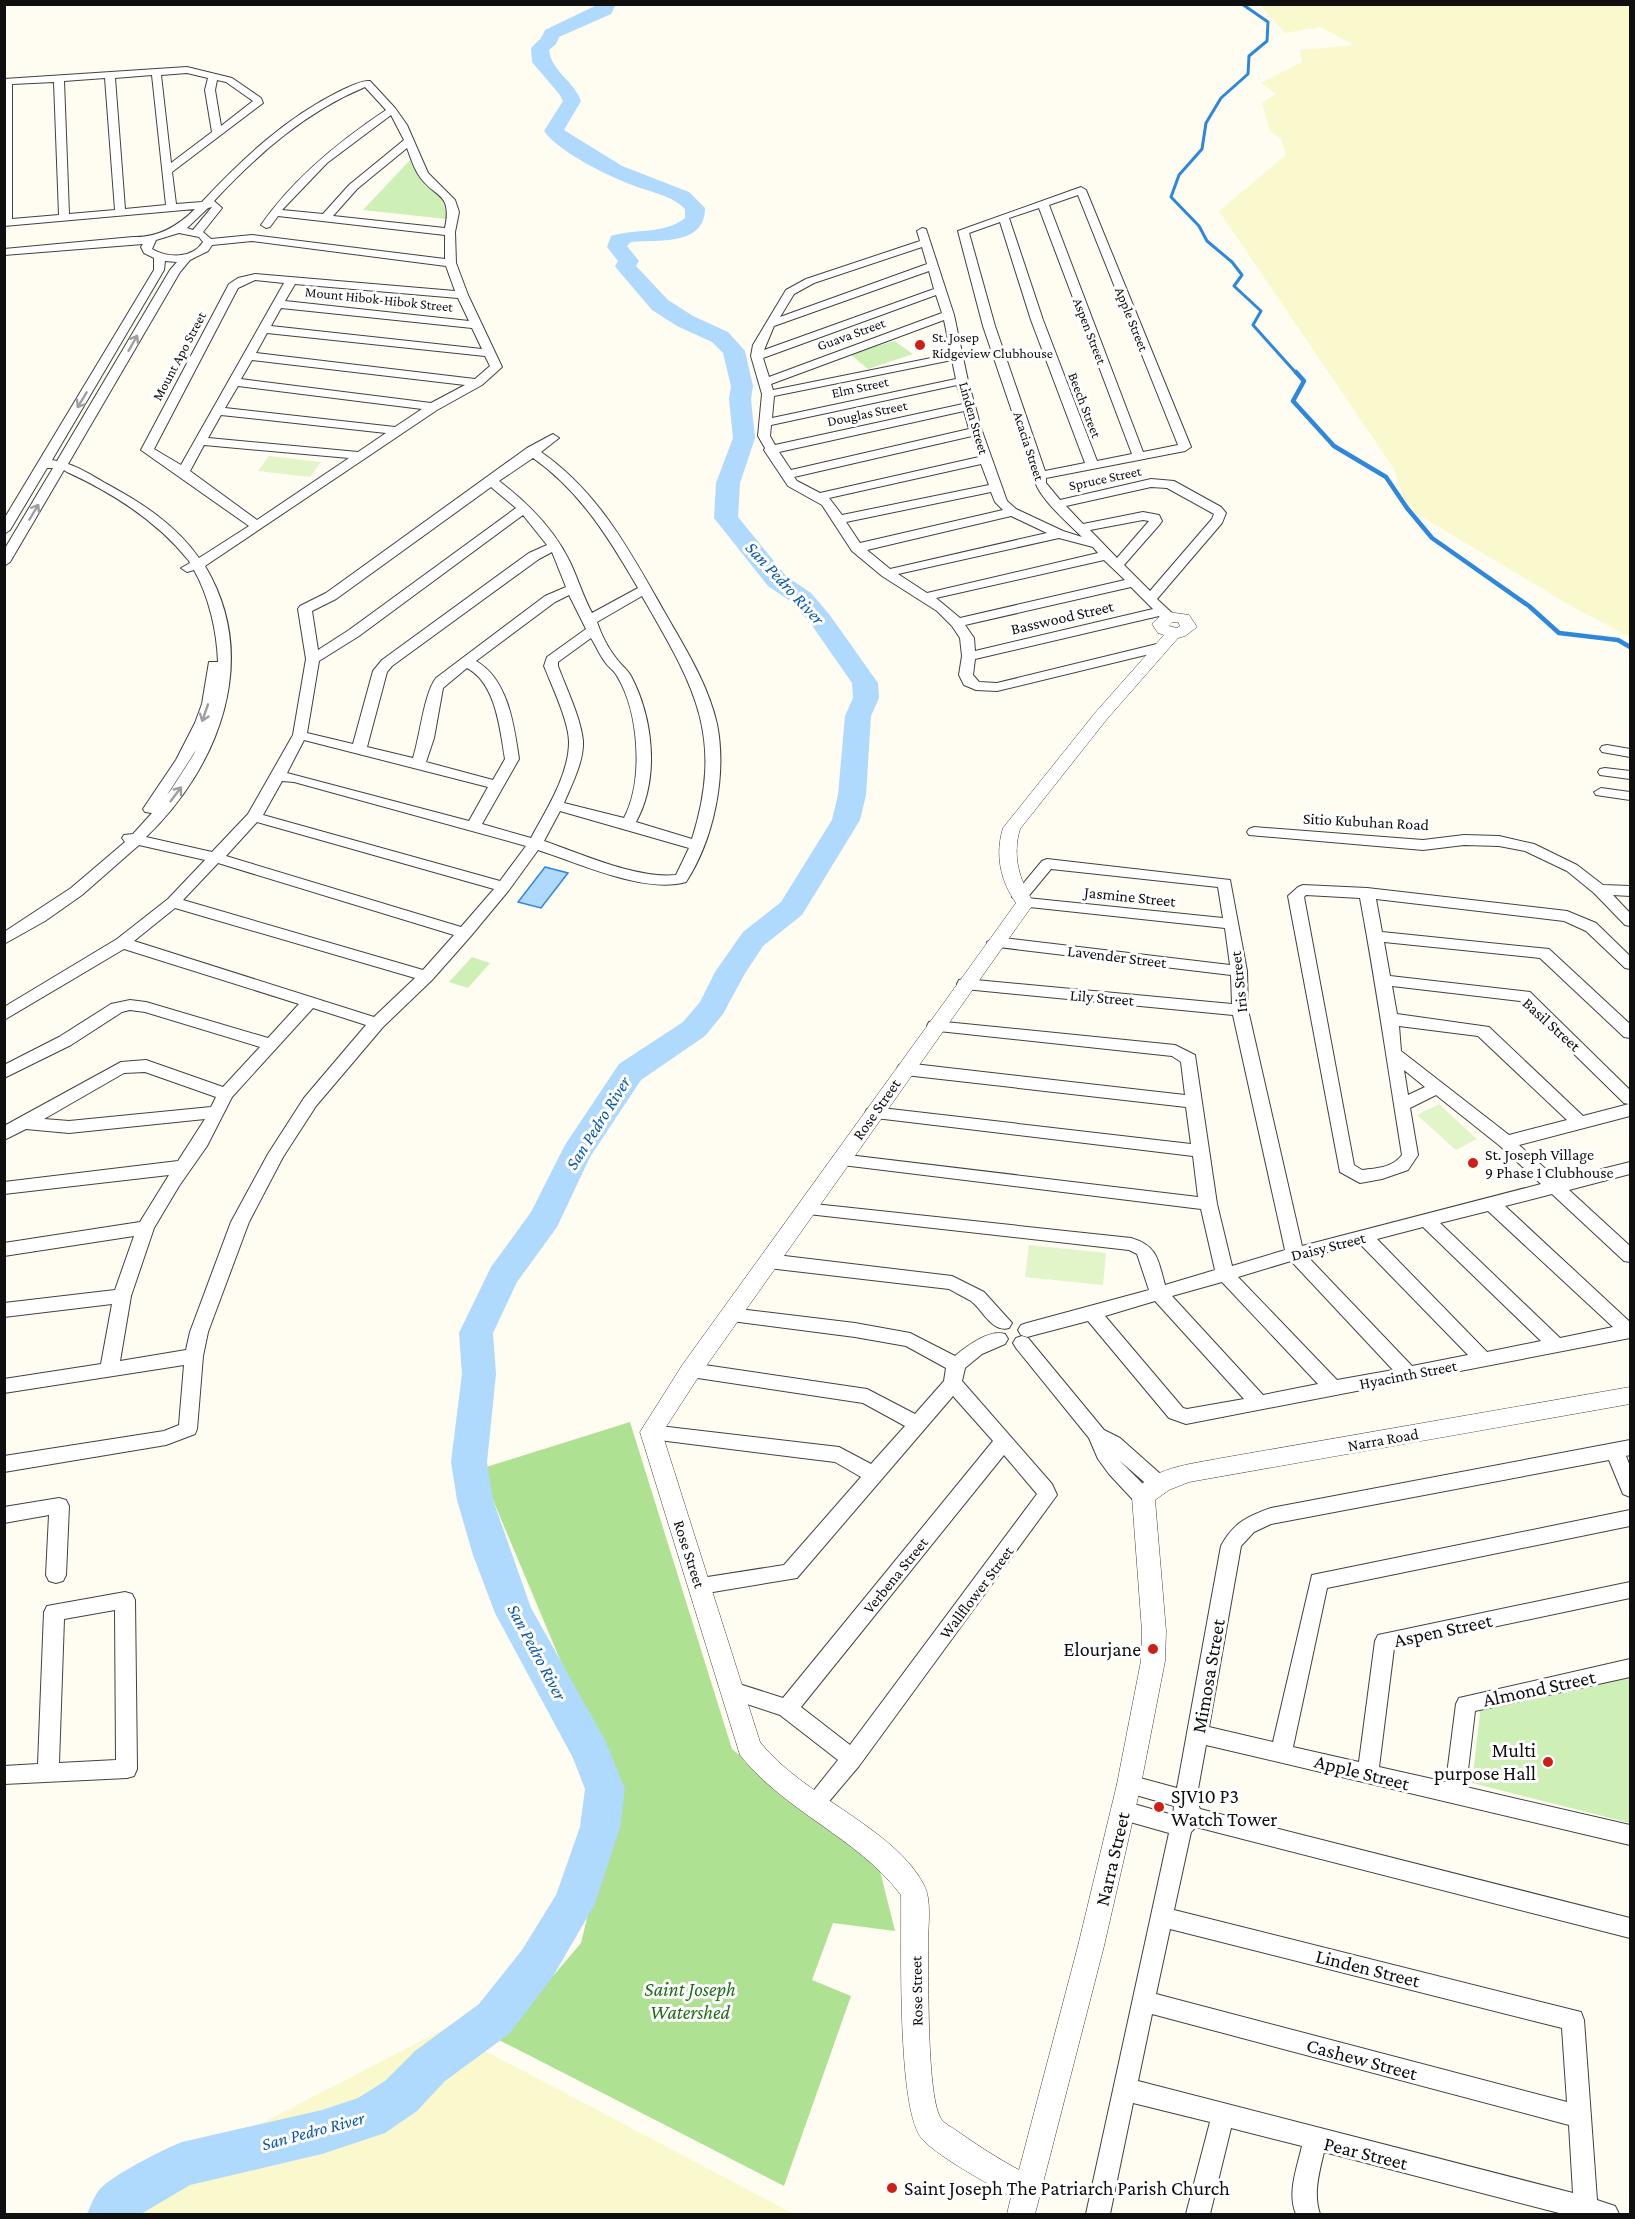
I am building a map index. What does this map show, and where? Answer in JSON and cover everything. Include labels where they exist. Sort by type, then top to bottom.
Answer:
[{"type":"street","points":[[167,171],[258,104],[258,100],[229,80],[187,70],[6,82],[5,223],[219,204]]},
{"type":"street","points":[[156,72],[171,207]]},
{"type":"street","points":[[110,74],[120,212]]},
{"type":"street","points":[[213,76],[210,90],[217,132]]},
{"type":"street","points":[[59,78],[64,217]]},
{"type":"street","points":[[179,230],[253,157],[308,114],[345,91],[367,83],[392,110],[410,140],[423,174],[450,200],[454,212],[450,232],[451,263],[462,295],[496,368],[478,382],[434,407],[257,526],[193,566]]},
{"type":"street","points":[[197,232],[219,204],[264,158],[319,115],[373,87]]},
{"type":"street","points":[[266,225],[274,212],[311,173],[354,135],[392,110]]},
{"type":"street","points":[[325,218],[353,187],[410,140]]},
{"type":"street","name":"Apple Street","points":[[1043,204],[1081,190],[1185,447],[1139,457]]},
{"type":"street","points":[[1004,218],[1043,204]]},
{"type":"street","name":"Aspen Street","points":[[1043,204],[1139,457]]},
{"type":"street","points":[[274,212],[450,232]]},
{"type":"street","name":"Acacia Street","points":[[1004,218],[963,231],[989,326],[1040,476],[1040,483],[1080,528],[1151,598],[1168,620]]},
{"type":"street","name":"Beech Street","points":[[1004,218],[1037,320],[1093,466]]},
{"type":"street","points":[[179,230],[197,232],[203,235],[208,242],[203,250],[188,256],[160,257],[148,251],[146,247],[149,241],[160,234],[179,230]]},
{"type":"street","name":"Linden Street","points":[[770,324],[795,288],[923,237],[948,315],[962,381],[976,431],[1001,502],[1012,512],[1059,534],[1097,544]]},
{"type":"street","points":[[208,242],[252,238],[451,263]]},
{"type":"street","points":[[4,252],[133,240],[149,241]]},
{"type":"street","points":[[4,562],[175,270],[188,256]]},
{"type":"street","points":[[4,530],[159,270],[160,257]]},
{"type":"street","points":[[933,266],[770,324],[759,345],[757,356],[766,388],[764,436],[770,450],[786,475],[799,488],[827,502],[857,548],[887,573],[942,608],[957,623],[967,638],[969,656],[966,675],[969,682],[976,686],[986,688],[1161,647]]},
{"type":"street","name":"Mount Apo Street","points":[[183,472],[147,450],[233,286],[242,280],[255,277],[292,279]]},
{"type":"street","points":[[257,526],[183,472],[292,279],[462,295]]},
{"type":"street","points":[[757,356],[941,290]]},
{"type":"street","name":"Mount Hibok-Hibok Street","points":[[278,304],[476,325]]},
{"type":"street","name":"Guava Street","points":[[766,388],[854,364],[948,315]]},
{"type":"street","points":[[264,329],[489,352]]},
{"type":"street","points":[[250,356],[478,382]]},
{"type":"street","points":[[766,388],[854,364],[957,356]]},
{"type":"street","name":"Elm Street","points":[[764,423],[962,381]]},
{"type":"street","points":[[235,382],[434,407]]},
{"type":"street","name":"Douglas Street","points":[[770,450],[970,406]]},
{"type":"street","points":[[219,411],[399,431]]},
{"type":"street","points":[[786,475],[976,431]]},
{"type":"street","points":[[4,1015],[122,943],[173,902],[254,817],[300,735],[313,659],[305,609],[331,596],[531,451],[553,438]]},
{"type":"street","points":[[202,441],[361,456]]},
{"type":"street","points":[[278,776],[295,778],[535,844],[646,878],[672,882],[681,879],[708,804],[712,747],[710,724],[694,680],[645,589],[601,517],[563,476],[531,451]]},
{"type":"street","points":[[1040,476],[1139,457]]},
{"type":"street","points":[[818,497],[986,459]]},
{"type":"street","points":[[4,928],[74,882],[131,838],[166,807],[190,773],[209,734],[222,695],[225,672],[223,633],[212,590],[167,529],[150,514],[60,469],[43,467]]},
{"type":"street","points":[[491,480],[537,521],[554,546],[570,577],[573,589],[610,660],[624,675],[640,724],[644,767],[636,813],[628,824]]},
{"type":"street","name":"Spruce Street","points":[[1057,504],[1151,483],[1164,483],[1220,513],[1218,520],[1151,598]]},
{"type":"street","points":[[838,520],[994,487]]},
{"type":"street","points":[[313,659],[354,633],[523,509]]},
{"type":"street","points":[[857,548],[1012,512]]},
{"type":"street","points":[[925,597],[1113,559],[1156,521],[1155,518],[1143,516],[1080,528]]},
{"type":"street","points":[[887,573],[1059,534]]},
{"type":"street","points":[[359,749],[380,671],[387,663],[534,556],[554,546]]},
{"type":"street","points":[[957,623],[1135,582]]},
{"type":"street","points":[[418,764],[427,738],[436,687],[550,599],[573,589]]},
{"type":"street","points":[[4,1464],[166,1438],[188,1429],[194,1356],[199,1332],[240,1222],[258,1186],[310,1102],[377,1023],[426,976],[465,933],[504,887],[535,844],[556,805],[572,765],[576,741],[566,704],[551,666],[552,660],[592,625],[645,589]]},
{"type":"street","points":[[1023,900],[1007,863],[1008,837],[1012,828],[1101,716],[1161,647],[1168,620]]},
{"type":"street","name":"Basswood Street","points":[[969,656],[1168,620]]},
{"type":"street","points":[[468,663],[482,670],[491,682],[512,759],[472,828]]},
{"type":"street","points":[[300,735],[496,784]]},
{"type":"street","points":[[1606,749],[1630,753]]},
{"type":"street","points":[[1605,772],[1630,775]]},
{"type":"street","points":[[1601,792],[1630,796]]},
{"type":"street","points":[[556,805],[695,845]]},
{"type":"street","points":[[254,817],[504,887]]},
{"type":"street","name":"Sitio Kubuhan Road","points":[[1254,832],[1423,845],[1464,840],[1499,841],[1529,847],[1572,868],[1599,890],[1630,921]]},
{"type":"street","points":[[131,838],[217,858],[465,933]]},
{"type":"street","points":[[4,939],[83,888],[131,838]]},
{"type":"street","name":"Iris Street","points":[[1023,900],[1047,864],[1226,884],[1239,970],[1240,1010],[1295,1254]]},
{"type":"street","points":[[1367,893],[1390,1019],[1393,1053],[1410,1155],[1408,1163],[1401,1167],[1360,1177],[1352,1174],[1346,1168],[1296,896],[1303,890],[1367,893],[1567,916],[1591,927],[1630,964]]},
{"type":"street","points":[[1599,890],[1630,891]]},
{"type":"street","name":"Jasmine Street","points":[[1023,900],[1231,924]]},
{"type":"street","name":"Rose Street","points":[[1023,900],[691,1370],[651,1432],[701,1586],[749,1747],[774,1776],[874,1846],[903,1875],[914,1892],[917,2062],[923,2106],[931,2129],[973,2159],[1024,2203]]},
{"type":"street","points":[[173,902],[426,976]]},
{"type":"street","points":[[1374,936],[1544,953],[1630,1033]]},
{"type":"street","name":"Lavender Street","points":[[995,942],[1239,970]]},
{"type":"street","points":[[122,943],[377,1023]]},
{"type":"street","name":"Basil Street","points":[[1383,980],[1524,996],[1630,1099]]},
{"type":"street","name":"Lily Street","points":[[965,984],[1240,1010]]},
{"type":"street","points":[[109,1369],[122,1296],[146,1228],[201,1142],[226,1094],[310,1002]]},
{"type":"street","points":[[4,1072],[65,1041],[117,1008],[130,1005],[146,1007],[272,1045]]},
{"type":"street","points":[[1390,1019],[1483,1031],[1580,1123]]},
{"type":"street","points":[[935,1026],[1175,1051],[1189,1059],[1208,1204],[1225,1274],[1334,1389]]},
{"type":"street","points":[[1393,1053],[1506,1142],[1630,1256]]},
{"type":"street","points":[[5,1134],[121,1068],[146,1066],[226,1094]]},
{"type":"street","points":[[904,1068],[1194,1102]]},
{"type":"street","points":[[1402,1105],[1438,1087]]},
{"type":"street","points":[[1506,1142],[1630,1110]]},
{"type":"street","points":[[27,1123],[69,1127],[217,1112]]},
{"type":"street","points":[[873,1113],[1201,1151]]},
{"type":"street","points":[[840,1160],[1208,1204]]},
{"type":"street","points":[[4,1188],[183,1167]]},
{"type":"street","name":"Daisy Street","points":[[1025,1336],[1092,1313],[1295,1254],[1555,1187],[1627,1173]]},
{"type":"street","points":[[1491,1204],[1630,1331]]},
{"type":"street","points":[[805,1209],[1131,1244],[1143,1249],[1150,1261],[1159,1294],[1259,1403]]},
{"type":"street","points":[[1426,1220],[1556,1345]]},
{"type":"street","points":[[4,1250],[146,1228]]},
{"type":"street","points":[[1363,1236],[1483,1359]]},
{"type":"street","points":[[1295,1254],[1408,1374]]},
{"type":"street","points":[[768,1261],[952,1283],[978,1297],[1001,1331]]},
{"type":"street","points":[[4,1310],[122,1296]]},
{"type":"street","name":"Hyacinth Street","points":[[1092,1313],[1176,1413],[1186,1417],[1630,1331]]},
{"type":"street","points":[[730,1315],[855,1330],[910,1340],[954,1374]]},
{"type":"street","points":[[701,1586],[790,1572],[918,1425],[954,1374],[976,1349],[1017,1322],[1097,1435],[1101,1449],[1113,1466],[1151,1490]]},
{"type":"street","points":[[4,1386],[194,1356]]},
{"type":"street","points":[[691,1370],[867,1396],[918,1425]]},
{"type":"street","name":"Wallflower Street","points":[[814,1804],[852,1759],[1047,1495],[1045,1489],[1003,1442],[954,1374]]},
{"type":"street","name":"Narra Road","points":[[1151,1490],[1173,1477],[1222,1467],[1630,1396]]},
{"type":"street","points":[[651,1432],[838,1455],[874,1475]]},
{"type":"street","name":"Verbena Street","points":[[787,1708],[1003,1442]]},
{"type":"street","points":[[1623,1450],[1630,1489]]},
{"type":"street","name":"Mimosa Street","points":[[1098,2214],[1162,1917],[1187,1814],[1198,1734],[1231,1546],[1235,1537],[1244,1527],[1270,1516],[1623,1450]]},
{"type":"street","name":"Narra Street","points":[[1024,2203],[1091,1946],[1129,1785],[1154,1661],[1151,1490]]},
{"type":"street","points":[[4,1515],[59,1506],[56,1575]]},
{"type":"street","points":[[1281,1752],[1319,1581],[1630,1518]]},
{"type":"street","name":"Aspen Street","points":[[1368,1773],[1385,1641],[1630,1590]]},
{"type":"street","points":[[4,1776],[127,1769],[125,1600],[54,1612],[48,1769]]},
{"type":"street","name":"Almond Street","points":[[1455,1794],[1466,1704],[1630,1668]]},
{"type":"street","points":[[733,1691],[787,1708],[852,1759]]},
{"type":"street","name":"Apple Street","points":[[1198,1734],[1630,1836]]},
{"type":"street","points":[[1129,1785],[1187,1814]]},
{"type":"street","points":[[1123,1811],[1187,1814],[1630,1928]]},
{"type":"street","name":"Linden Street","points":[[1162,1917],[1574,2020],[1580,2117]]},
{"type":"street","name":"Cashew Street","points":[[1144,2001],[1580,2117]]},
{"type":"street","name":"Pear Street","points":[[1125,2089],[1596,2212]]},
{"type":"street","points":[[1198,2214],[1223,2115]]},
{"type":"street","points":[[1580,2117],[1596,2212]]},
{"type":"street","points":[[1308,2214],[1304,2210],[1304,2195],[1315,2140]]},
{"type":"green space","points":[[1260,5],[1630,5],[1630,637],[1573,607],[1407,508],[1394,469],[1219,211],[1286,155],[1281,139],[1270,131],[1262,103],[1276,94],[1261,83],[1302,62],[1300,50],[1354,45],[1320,27],[1285,33]]},
{"type":"green space","points":[[411,159],[425,185],[446,200],[448,207],[446,219],[363,210]]},
{"type":"green space","points":[[894,341],[913,354],[868,369],[850,354]]},
{"type":"green space","points":[[269,456],[321,462],[310,477],[258,471]]},
{"type":"green space","points":[[472,957],[490,963],[468,988],[449,982]]},
{"type":"green space","points":[[1439,1104],[1477,1139],[1456,1150],[1417,1115]]},
{"type":"green space","points":[[1029,1245],[1106,1253],[1103,1285],[1025,1277]]},
{"type":"green space","name":"Saint Joseph Watershed","points":[[630,1422],[732,1749],[879,1867],[895,1931],[833,1923],[812,1980],[851,1996],[784,2186],[499,2040],[581,1943],[617,1795],[480,1469]]},
{"type":"green space","points":[[1630,1674],[1630,1823],[1472,1783],[1481,1705]]},
{"type":"green space","points":[[444,2029],[794,2214],[119,2214],[129,2192]]},
{"type":"water","points":[[545,867],[568,873],[541,908],[518,902]]},
{"type":"waterway","name":"San Pedro River","points":[[110,2214],[119,2202],[182,2164],[322,2132],[369,2117],[401,2096],[430,2066],[494,2019],[537,1964],[574,1904],[600,1827],[605,1789],[591,1752],[514,1613],[492,1555],[475,1500],[469,1462],[479,1374],[476,1333],[503,1276],[545,1218],[576,1153],[630,1072],[694,1029],[712,1007],[730,972],[753,939],[792,908],[846,820],[852,795],[858,716],[866,698],[865,683],[820,619],[802,598],[777,581],[726,518],[728,483],[744,438],[740,399],[742,386],[734,351],[720,337],[685,321],[660,305],[625,266],[629,261],[617,247],[618,240],[629,237],[675,234],[695,220],[695,208],[682,196],[634,179],[604,164],[554,131],[572,101],[569,93],[541,62],[540,48],[550,40],[551,34],[605,10],[608,4]]},
{"type":"waterway","points":[[1242,4],[1268,22],[1267,41],[1249,56],[1248,74],[1221,98],[1206,123],[1202,149],[1179,175],[1171,197],[1199,226],[1207,241],[1232,262],[1242,275],[1234,286],[1261,311],[1253,325],[1297,374]]},
{"type":"waterway","points":[[1296,372],[1304,381],[1293,401],[1334,446],[1386,477],[1407,508],[1432,538],[1529,606],[1559,633],[1618,640],[1630,647]]},
{"type":"place","name":"St. Josep Ridgeview Clubhouse","points":[[920,345]]},
{"type":"place","name":"St. Joseph Village 9 Phase 1 Clubhouse","points":[[1473,1163]]},
{"type":"place","name":"Elourjane","points":[[1153,1649]]},
{"type":"place","name":"Multi purpose Hall","points":[[1548,1762]]},
{"type":"place","name":"SJV10 P3 Watch Tower","points":[[1159,1807]]},
{"type":"place","name":"Saint Joseph The Patriarch Parish Church","points":[[892,2188]]}]
